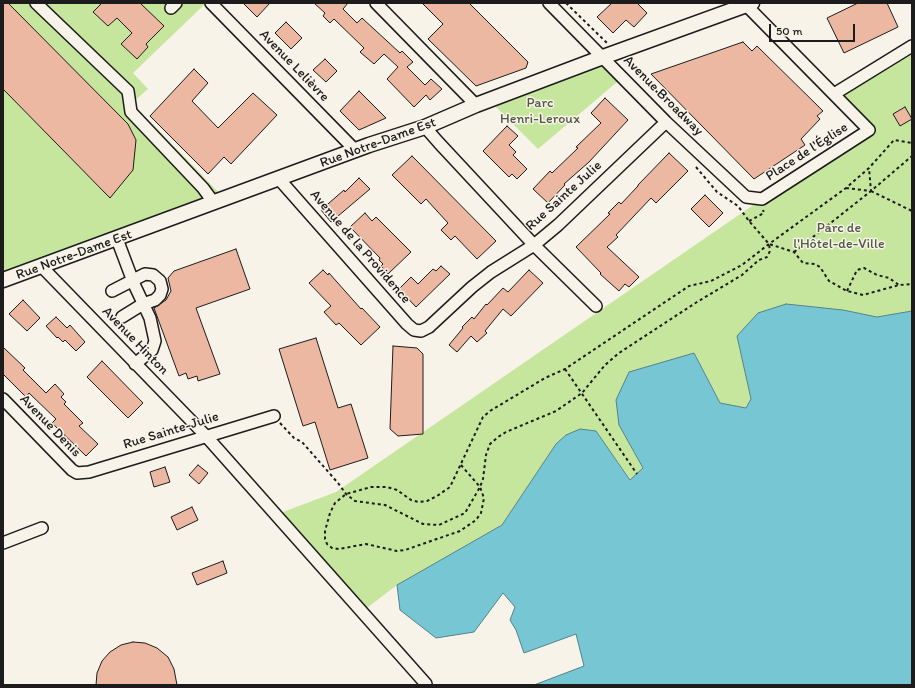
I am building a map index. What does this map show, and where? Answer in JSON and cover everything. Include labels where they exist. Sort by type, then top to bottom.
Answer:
[{"type":"main road","name":"Rue Notre-Dame Est","points":[[3,280],[42,267],[355,150],[425,127],[476,105],[747,4]]},
{"type":"street","points":[[36,3],[128,91],[131,112],[203,188],[214,203]]},
{"type":"street","name":"Avenue Lelièvre","points":[[211,3],[355,150]]},
{"type":"street","points":[[376,3],[476,105]]},
{"type":"street","name":"Avenue Broadway","points":[[549,3],[666,122],[746,197],[762,199]]},
{"type":"street","points":[[747,4],[834,94],[912,46]]},
{"type":"street","name":"Place de l'Église","points":[[762,199],[869,130],[834,94]]},
{"type":"street","name":"Rue Sainte Julie","points":[[421,331],[428,327],[490,272],[534,245],[558,226],[666,122]]},
{"type":"street","points":[[425,127],[534,245],[596,306]]},
{"type":"street","name":"Avenue de la Providence","points":[[279,179],[407,324],[414,330],[421,331]]},
{"type":"street","points":[[117,239],[132,280],[150,318],[156,341],[152,350],[135,364]]},
{"type":"street","name":"Avenue Hinton","points":[[42,267],[206,436],[426,684]]},
{"type":"street","points":[[112,291],[145,274],[153,275],[160,282],[162,289],[160,295],[155,300],[143,304],[122,317]]},
{"type":"street","name":"Avenue Denis","points":[[3,399],[72,470],[77,473]]},
{"type":"street","name":"Rue Sainte-Julie","points":[[77,473],[89,472],[274,416]]},
{"type":"street","points":[[3,543],[42,528]]},
{"type":"path","points":[[566,3],[605,42]]},
{"type":"path","points":[[631,66],[680,115]]},
{"type":"path","points":[[461,465],[480,488],[484,498],[481,513],[476,520],[460,530],[450,535],[406,550],[397,551],[366,544],[339,549],[332,548],[327,544],[325,540],[325,531],[330,513],[336,503],[346,494],[371,487],[387,487],[397,490],[412,500],[419,502],[427,501],[450,487],[482,418],[490,411],[545,378],[565,369],[689,286],[711,281],[742,265],[846,188],[869,168],[894,140],[912,143]]},
{"type":"path","points":[[794,252],[871,191],[912,156]]},
{"type":"path","points":[[692,163],[717,192],[738,206],[769,244],[794,252],[803,263],[815,264],[820,267],[829,281],[847,291],[863,295],[912,284]]},
{"type":"path","points":[[869,168],[871,191]]},
{"type":"path","points":[[846,188],[871,191],[912,211]]},
{"type":"path","points":[[749,221],[764,213],[762,199]]},
{"type":"path","points":[[274,416],[294,438],[302,442],[346,494],[355,501],[385,505],[423,524],[440,525],[465,513],[480,488],[486,455],[490,444],[498,437],[506,432],[556,411],[582,393],[605,365],[619,353],[697,302],[742,275],[759,260],[767,257],[770,251],[769,244]]},
{"type":"path","points":[[847,291],[857,270],[864,268],[877,275],[889,278],[899,286]]},
{"type":"path","points":[[565,369],[637,474]]},
{"type":"green space","points":[[3,3],[206,3],[133,73],[148,89],[132,103],[225,199],[3,280]]},
{"type":"green space","name":"Parc de l'Hôtel-de-Ville","points":[[912,46],[912,311],[877,317],[843,310],[786,304],[737,336],[751,400],[746,409],[720,403],[694,353],[619,425],[643,468],[631,480],[596,431],[556,444],[502,525],[397,585],[359,614],[275,515],[336,492],[762,199],[868,130],[834,94]]},
{"type":"green space","name":"Parc Henri-Leroux","points":[[603,57],[623,77],[538,149],[489,100]]},
{"type":"water","points":[[786,304],[843,310],[877,317],[912,311],[912,685],[534,685],[584,666],[576,634],[524,653],[516,630],[510,620],[515,607],[503,593],[474,632],[436,638],[400,610],[397,585],[502,525],[556,444],[566,435],[580,429],[596,431],[630,480],[643,468],[619,425],[616,400],[629,372],[694,353],[720,403],[746,408],[751,399],[737,336],[758,313]]},
{"type":"building","points":[[3,3],[8,3],[128,124],[136,140],[133,170],[110,198],[3,89]]},
{"type":"building","points":[[102,3],[140,3],[164,26],[146,44],[148,47],[137,59],[121,44],[132,33],[117,18],[108,26],[93,12]]},
{"type":"building","points":[[243,3],[270,3],[257,17]]},
{"type":"building","points":[[314,3],[348,3],[343,9],[357,23],[362,18],[400,53],[402,51],[413,62],[407,67],[425,85],[431,79],[442,89],[430,100],[426,95],[414,107],[387,79],[398,67],[384,54],[374,64],[360,52],[364,48],[334,19],[330,23],[323,16],[325,13]]},
{"type":"building","points":[[422,3],[469,3],[528,62],[526,68],[476,86],[428,39],[443,24]]},
{"type":"building","points":[[612,3],[637,3],[647,13],[634,27],[626,20],[613,33],[597,17]]},
{"type":"building","points":[[858,3],[887,3],[898,27],[844,53],[827,18]]},
{"type":"building","points":[[286,22],[302,38],[291,49],[275,33]]},
{"type":"building","points":[[743,42],[752,51],[757,46],[823,111],[817,116],[820,119],[801,139],[805,145],[754,179],[651,74]]},
{"type":"building","points":[[325,59],[337,71],[326,82],[313,70]]},
{"type":"building","points":[[194,69],[208,83],[192,101],[218,128],[253,93],[277,115],[231,164],[224,157],[208,174],[150,116]]},
{"type":"building","points":[[359,91],[386,118],[359,130],[340,111]]},
{"type":"building","points":[[605,98],[628,120],[589,162],[564,184],[565,185],[548,203],[533,189],[550,171],[552,173],[578,148],[576,147],[601,123],[591,113]]},
{"type":"building","points":[[905,107],[912,119],[900,126],[893,114]]},
{"type":"building","points":[[507,126],[518,136],[509,145],[516,152],[513,155],[527,169],[517,179],[512,174],[509,177],[483,151]]},
{"type":"building","points":[[669,153],[688,171],[656,203],[651,198],[616,235],[618,237],[607,247],[639,277],[629,287],[625,284],[619,291],[600,274],[601,273],[576,247],[610,214],[608,213],[619,202],[621,204]]},
{"type":"building","points":[[412,156],[496,241],[477,259],[455,236],[451,240],[441,230],[448,223],[426,199],[421,204],[392,175]]},
{"type":"building","points":[[359,178],[370,189],[331,222],[321,210],[344,190],[345,192]]},
{"type":"building","points":[[705,195],[723,213],[709,227],[691,209]]},
{"type":"building","points":[[365,213],[372,221],[376,217],[411,252],[388,274],[381,266],[383,264],[379,260],[380,258],[350,227]]},
{"type":"building","points":[[236,249],[250,289],[196,308],[220,374],[198,381],[197,376],[188,379],[186,373],[179,376],[154,308],[166,300],[171,291],[168,278],[174,271]]},
{"type":"building","points":[[441,266],[450,274],[416,307],[399,289],[411,277],[418,284],[433,269],[436,271]]},
{"type":"building","points":[[323,270],[328,275],[329,273],[361,309],[362,308],[380,327],[361,345],[339,323],[336,325],[324,312],[331,306],[309,283]]},
{"type":"building","points":[[529,270],[543,283],[511,316],[503,309],[485,331],[487,333],[477,342],[471,336],[457,352],[449,345],[463,328],[462,327],[472,317],[474,319],[486,304],[487,305],[503,288],[508,292]]},
{"type":"building","points":[[23,300],[40,318],[27,331],[9,314]]},
{"type":"building","points":[[56,317],[67,328],[70,325],[85,342],[76,351],[65,340],[63,342],[58,337],[57,338],[46,326]]},
{"type":"building","points":[[316,338],[338,408],[351,404],[368,458],[330,470],[315,422],[303,426],[279,349]]},
{"type":"building","points":[[393,346],[417,348],[423,354],[423,434],[398,436],[390,429]]},
{"type":"building","points":[[3,347],[25,368],[23,370],[46,393],[55,384],[64,394],[61,397],[66,402],[64,404],[83,423],[79,426],[98,444],[86,456],[52,423],[56,419],[29,393],[26,397],[3,374]]},
{"type":"building","points":[[102,361],[143,403],[128,418],[87,377]]},
{"type":"building","points":[[198,465],[208,473],[199,484],[189,475]]},
{"type":"building","points":[[165,467],[170,482],[154,487],[150,472]]},
{"type":"building","points":[[192,507],[198,520],[177,530],[171,517]]},
{"type":"building","points":[[223,561],[227,573],[197,585],[192,573]]},
{"type":"building","points":[[133,642],[145,643],[157,648],[168,657],[174,669],[177,685],[96,685],[97,673],[102,661],[110,652],[121,645]]}]
